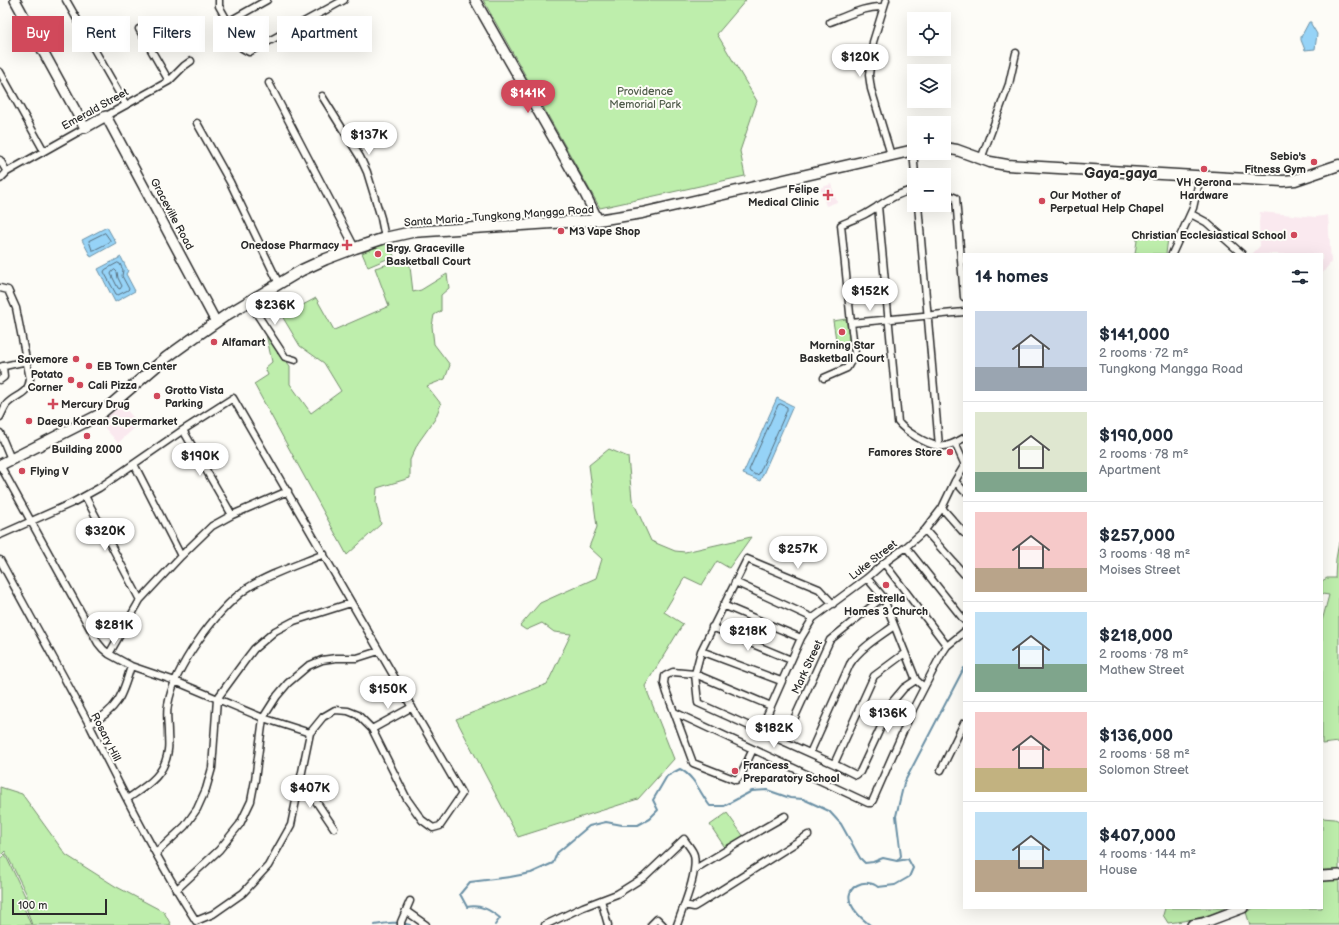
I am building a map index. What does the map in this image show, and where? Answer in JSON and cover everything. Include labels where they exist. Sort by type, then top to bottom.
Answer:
[{"type":"main road","points":[[951,149],[981,159],[1007,165],[1283,181],[1295,180],[1339,165]]},
{"type":"main road","name":"Santa Maria - Tungkong Mangga Road","points":[[0,465],[99,415],[167,357],[216,322],[278,284],[302,270],[355,248],[384,238],[412,232],[598,220],[662,208],[907,151]]},
{"type":"street","points":[[16,0],[34,36],[85,128]]},
{"type":"street","points":[[66,0],[126,105]]},
{"type":"street","points":[[219,0],[219,6],[225,16]]},
{"type":"street","points":[[239,16],[267,0]]},
{"type":"street","points":[[269,41],[344,0]]},
{"type":"street","points":[[476,0],[585,194],[598,220]]},
{"type":"street","points":[[886,0],[873,42],[869,75],[871,89],[891,155]]},
{"type":"street","points":[[830,22],[868,9],[883,7]]},
{"type":"street","points":[[153,52],[169,81]]},
{"type":"street","points":[[981,159],[1009,84],[1016,52]]},
{"type":"street","name":"Emerald Street","points":[[0,179],[7,172],[169,81],[191,61]]},
{"type":"street","points":[[0,72],[44,151]]},
{"type":"street","points":[[269,83],[355,248]]},
{"type":"street","points":[[322,96],[367,172],[384,238]]},
{"type":"street","name":"Graceville Road","points":[[106,116],[216,322]]},
{"type":"street","points":[[198,123],[230,182],[278,284]]},
{"type":"street","points":[[0,160],[7,172]]},
{"type":"street","points":[[1172,253],[1191,214],[1200,177]]},
{"type":"street","points":[[824,378],[847,368],[855,354],[841,225],[865,214],[894,196],[907,191]]},
{"type":"street","points":[[951,196],[956,198],[963,275]]},
{"type":"street","points":[[878,206],[898,422],[903,428],[915,436],[938,446],[956,443],[963,439]]},
{"type":"street","points":[[919,212],[938,446]]},
{"type":"street","points":[[1191,214],[1212,226],[1241,253]]},
{"type":"street","points":[[0,288],[8,290],[16,308],[30,379],[30,385],[27,390],[6,404],[0,417]]},
{"type":"street","points":[[249,302],[285,357],[295,360]]},
{"type":"street","points":[[851,323],[963,312]]},
{"type":"street","points":[[0,380],[4,377],[2,367],[27,361]]},
{"type":"street","points":[[0,535],[85,496],[183,430],[234,398],[462,794],[440,826],[433,828],[422,820],[407,799],[372,728],[358,715],[348,711],[336,710],[323,717],[310,733],[301,780],[334,828]]},
{"type":"street","points":[[183,430],[232,515]]},
{"type":"street","points":[[0,433],[11,459]]},
{"type":"street","points":[[956,443],[963,460]]},
{"type":"street","points":[[134,464],[181,556]]},
{"type":"street","points":[[0,465],[98,643],[103,649],[131,666],[175,681],[263,718],[310,733]]},
{"type":"street","name":"Luke Street","points":[[760,731],[790,660],[813,618],[867,578],[884,563],[906,548],[925,530],[942,508],[955,480],[963,468]]},
{"type":"street","points":[[955,480],[963,490]]},
{"type":"street","points":[[109,654],[140,600],[181,556],[212,526],[232,515],[288,491]]},
{"type":"street","points":[[85,496],[140,600]]},
{"type":"street","points":[[942,508],[963,532]]},
{"type":"street","points":[[925,530],[963,573]]},
{"type":"street","points":[[906,548],[963,619]]},
{"type":"street","points":[[126,799],[158,776],[165,764],[168,750],[168,706],[175,681],[204,632],[246,589],[271,576],[324,554]]},
{"type":"street","points":[[833,604],[819,589],[747,559],[701,651],[695,674],[698,703],[834,764],[856,776],[860,772],[894,701],[904,688],[916,680]]},
{"type":"street","name":"Rosary Hill","points":[[0,560],[89,725],[126,799],[176,890],[196,921],[213,914],[243,893],[268,866],[291,825],[301,780]]},
{"type":"street","points":[[884,563],[947,646]]},
{"type":"street","points":[[867,578],[883,597],[916,680],[924,687]]},
{"type":"street","points":[[735,582],[813,618]]},
{"type":"street","name":"Mark Street","points":[[784,741],[830,640],[883,597]]},
{"type":"street","points":[[156,853],[185,826],[197,809],[206,789],[212,768],[217,699],[254,649],[275,631],[294,621],[352,603]]},
{"type":"street","points":[[723,606],[801,638]]},
{"type":"street","points":[[810,753],[854,657],[894,626]]},
{"type":"street","points":[[712,627],[790,660]]},
{"type":"street","points":[[674,712],[868,803],[871,803],[907,721],[924,687],[947,646],[963,633]]},
{"type":"street","points":[[176,890],[219,850],[240,824],[251,801],[263,718],[277,696],[288,683],[308,666],[322,660],[357,658],[379,651]]},
{"type":"street","points":[[701,651],[781,681]]},
{"type":"street","points":[[834,764],[874,676],[905,653]]},
{"type":"street","points":[[89,725],[101,718],[113,708],[124,691],[131,666]]},
{"type":"street","points":[[753,749],[741,775],[736,780],[693,762],[664,683],[665,676],[673,672],[695,674],[770,706]]},
{"type":"street","points":[[372,728],[412,707]]},
{"type":"street","points":[[941,770],[963,725]]},
{"type":"street","points":[[695,869],[785,816]]},
{"type":"street","points":[[684,905],[694,907],[808,835]]},
{"type":"street","points":[[545,925],[583,907],[617,894],[644,877],[684,839],[694,854],[695,869],[677,925]]},
{"type":"street","points":[[1323,876],[1339,875]]},
{"type":"street","points":[[601,900],[608,925]]},
{"type":"street","points":[[401,925],[410,902]]},
{"type":"street","points":[[1192,925],[1203,923],[1240,909]]},
{"type":"street","points":[[406,911],[426,925]]},
{"type":"street","points":[[651,925],[656,919],[663,925]]},
{"type":"shaded area","name":"Felipe Medical Clinic","points":[[831,184],[837,202],[826,206],[820,188]]},
{"type":"shaded area","name":"Christian Ecclesiastical School","points":[[1260,212],[1316,217],[1328,215],[1331,262],[1323,273],[1323,253],[1253,253],[1260,246]]},
{"type":"shaded area","points":[[119,401],[139,424],[118,443],[98,420]]},
{"type":"green space","name":"Providence Memorial Park","points":[[483,0],[746,0],[717,34],[757,101],[740,151],[745,176],[600,208]]},
{"type":"green space","points":[[1138,234],[1168,238],[1166,253],[1135,253]]},
{"type":"green space","name":"Brgy. Graceville Basketball Court","points":[[388,242],[394,256],[368,267],[362,253]]},
{"type":"green space","points":[[409,258],[413,292],[421,290],[447,274],[449,288],[441,295],[441,311],[434,315],[432,326],[434,344],[450,365],[445,379],[427,386],[441,404],[435,419],[418,443],[410,460],[410,478],[377,488],[376,503],[381,524],[347,555],[254,384],[268,375],[265,368],[272,362],[266,334],[290,366],[290,384],[311,413],[341,391],[324,363],[300,346],[282,316],[316,298],[334,330],[389,306],[375,268]]},
{"type":"green space","name":"Morning Star Basketball Court","points":[[846,319],[850,344],[837,346],[833,321]]},
{"type":"green space","points":[[609,449],[628,457],[632,499],[651,541],[675,551],[685,552],[751,537],[729,568],[717,561],[702,585],[685,577],[664,612],[683,624],[645,686],[674,759],[638,799],[518,837],[456,719],[547,684],[571,634],[554,632],[542,623],[526,630],[520,626],[540,603],[596,578],[602,559],[589,547],[597,527],[589,465]]},
{"type":"green space","points":[[1339,542],[1339,742],[1323,744],[1323,617],[1329,595],[1323,594],[1323,580],[1327,578],[1335,578]]},
{"type":"green space","points":[[0,787],[22,794],[66,855],[115,886],[164,912],[171,925],[32,925],[26,907],[27,895],[5,851],[0,856]]},
{"type":"green space","points":[[727,813],[744,837],[726,849],[710,825]]},
{"type":"green space","points":[[1323,818],[1335,819],[1339,821],[1339,870],[1323,870]]},
{"type":"green space","points":[[5,854],[25,896],[24,908],[31,925],[0,925],[0,859]]},
{"type":"green space","points":[[1339,880],[1339,925],[1250,925],[1246,912],[1252,909],[1323,909],[1323,881]]},
{"type":"green space","points":[[1165,909],[1223,909],[1198,918],[1168,923],[1163,915]]},
{"type":"water","points":[[1309,22],[1311,22],[1317,34],[1315,49],[1305,50],[1301,37]]},
{"type":"water","points":[[107,227],[116,243],[91,257],[82,240]]},
{"type":"water","points":[[121,257],[128,271],[126,274],[135,291],[115,302],[98,269]]},
{"type":"water","points":[[777,398],[793,406],[760,481],[743,474]]},
{"type":"waterway","points":[[897,861],[901,856],[896,816],[904,783],[963,670]]},
{"type":"waterway","points":[[495,925],[500,918],[492,912],[481,907],[467,907],[460,894],[470,882],[531,873],[553,863],[557,853],[589,826],[606,822],[622,825],[638,825],[649,819],[658,810],[653,800],[667,776],[680,769],[690,776],[710,806],[724,806],[752,791],[767,790],[790,798],[803,799],[829,811],[841,824],[860,858],[865,863],[883,858],[897,861],[908,859],[913,868],[909,877],[895,885],[878,887],[873,884],[863,883],[857,885],[850,892],[849,898],[851,904],[859,916],[870,925]]},
{"type":"waterway","points":[[375,925],[388,923],[410,925]]},
{"type":"place","name":"Sebio's Fitness Gym","points":[[1314,162]]},
{"type":"place","name":"VH Gerona Hardware","points":[[1204,169]]},
{"type":"place","name":"Felipe Medical Clinic","points":[[828,195]]},
{"type":"place","name":"Our Mother of Perpetual Help Chapel","points":[[1042,201]]},
{"type":"place","name":"M3 Vape Shop","points":[[561,231]]},
{"type":"place","name":"Christian Ecclesiastical School","points":[[1294,235]]},
{"type":"place","name":"Onedose Pharmacy","points":[[347,245]]},
{"type":"place","name":"Brgy. Graceville Basketball Court","points":[[378,254]]},
{"type":"place","name":"Morning Star Basketball Court","points":[[842,332]]},
{"type":"place","name":"Alfamart","points":[[214,342]]},
{"type":"place","name":"Savemore","points":[[76,359]]},
{"type":"place","name":"EB Town Center","points":[[89,366]]},
{"type":"place","name":"Potato Corner","points":[[71,380]]},
{"type":"place","name":"Cali Pizza","points":[[80,385]]},
{"type":"place","name":"Grotto Vista Parking","points":[[157,396]]},
{"type":"place","name":"Mercury Drug","points":[[53,404]]},
{"type":"place","name":"Daegu Korean Supermarket","points":[[29,421]]},
{"type":"place","name":"Building 2000","points":[[87,436]]},
{"type":"place","name":"Famores Store","points":[[950,452]]},
{"type":"place","name":"Flying V","points":[[22,471]]},
{"type":"place","name":"Estrella Homes 3 Church","points":[[886,585]]},
{"type":"place","name":"Francess Preparatory School","points":[[735,771]]},
{"type":"district","name":"Gaya-gaya","points":[[1121,173]]}]
